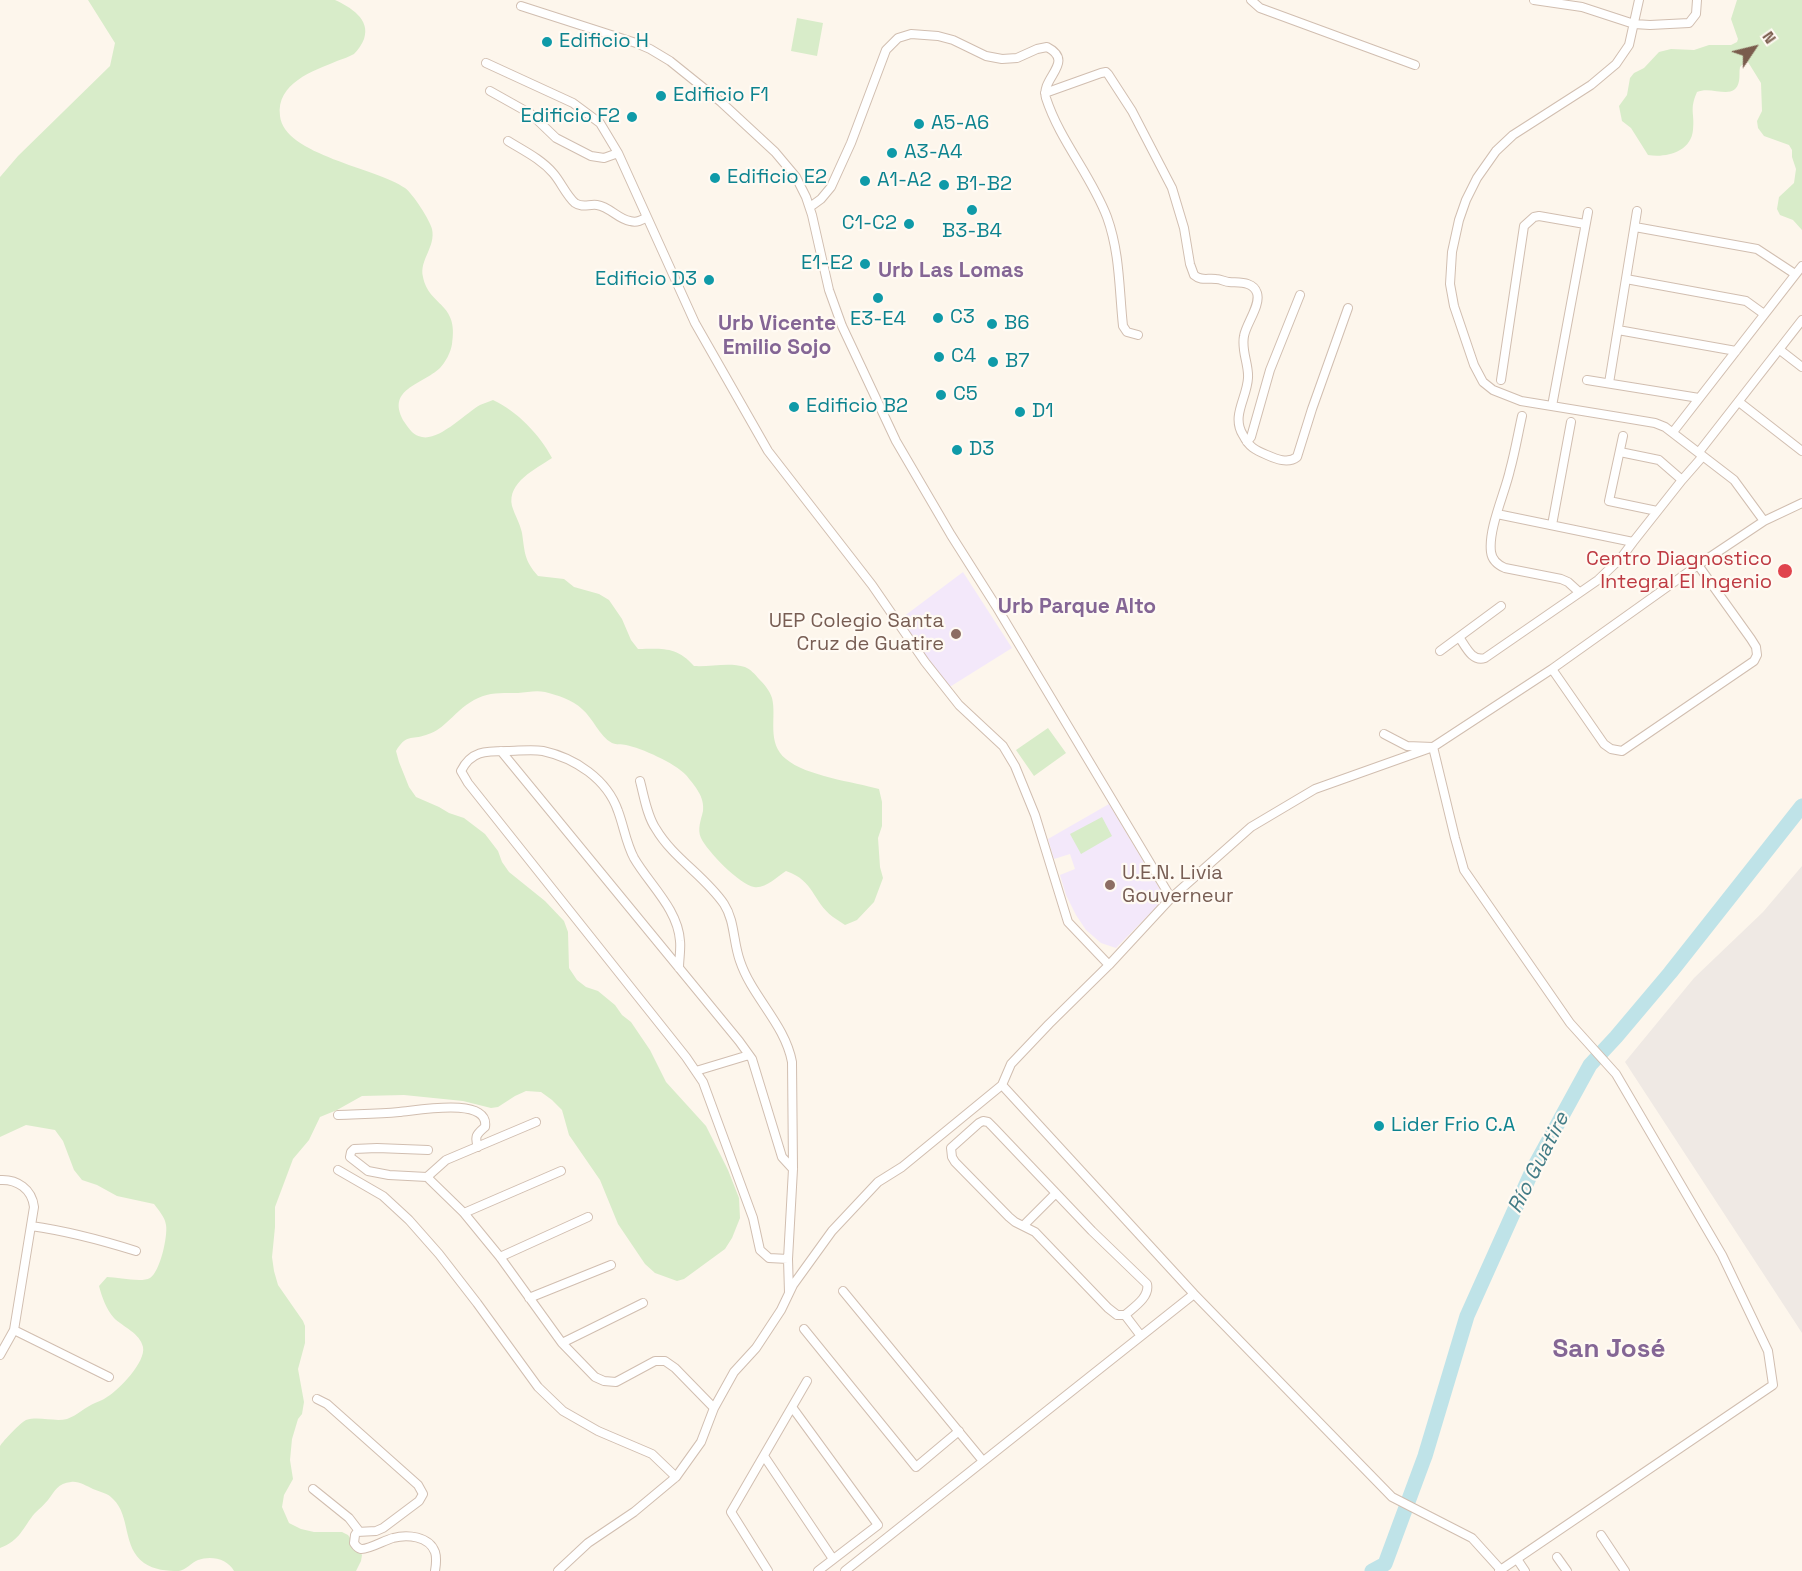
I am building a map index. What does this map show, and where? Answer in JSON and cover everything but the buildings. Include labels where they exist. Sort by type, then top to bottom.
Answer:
[{"type":"street","points":[[1251,0],[1265,10],[1415,65]]},
{"type":"street","points":[[1534,0],[1582,4],[1634,24],[1667,25],[1689,23],[1696,14],[1698,0]]},
{"type":"street","points":[[1639,0],[1629,45],[1617,64],[1591,85],[1513,135],[1490,158],[1477,178],[1466,200],[1452,252],[1450,284],[1454,306],[1474,365],[1487,386],[1510,398],[1530,403],[1655,423],[1673,432],[1734,480],[1764,521]]},
{"type":"street","points":[[521,6],[650,49],[721,102],[775,152],[796,177],[810,207],[829,290],[842,326],[896,441],[1171,898]]},
{"type":"street","points":[[810,207],[821,200],[831,187],[851,143],[886,50],[898,38],[911,34],[938,36],[953,40],[986,56],[1002,60],[1017,58],[1047,47],[1055,53],[1059,63],[1046,86],[1045,93],[1059,129],[1084,170],[1107,218],[1118,263],[1123,326],[1127,332],[1138,335]]},
{"type":"street","points":[[486,63],[573,103],[600,123],[618,153],[695,323],[768,451],[872,585],[925,662],[959,705],[1004,746],[1015,766],[1035,815],[1068,922],[1109,965]]},
{"type":"street","points":[[1045,93],[1103,72],[1108,74],[1132,111],[1172,188],[1184,228],[1194,275],[1202,279],[1246,284],[1256,290],[1257,304],[1244,337],[1243,349],[1248,369],[1248,381],[1238,422],[1246,442],[1255,450],[1277,459],[1291,461],[1297,457],[1348,308]]},
{"type":"street","points":[[490,91],[531,114],[556,138],[591,156],[604,158],[618,153]]},
{"type":"street","points":[[508,141],[548,166],[578,205],[597,205],[628,221],[635,222],[647,217]]},
{"type":"street","points":[[1609,383],[1637,211]]},
{"type":"street","points":[[1552,406],[1588,213]]},
{"type":"street","points":[[1501,380],[1524,226],[1534,217],[1539,216],[1585,224]]},
{"type":"street","points":[[1635,227],[1757,249],[1796,274]]},
{"type":"street","points":[[1673,432],[1802,266]]},
{"type":"street","points":[[1626,279],[1746,301],[1764,314]]},
{"type":"street","points":[[1246,442],[1251,436],[1270,370],[1300,295]]},
{"type":"street","points":[[1459,637],[1474,658],[1483,659],[1608,572],[1682,480],[1802,320]]},
{"type":"street","points":[[1618,330],[1736,351]]},
{"type":"street","points":[[1780,350],[1802,367]]},
{"type":"street","points":[[1587,380],[1699,398]]},
{"type":"street","points":[[1739,402],[1802,451]]},
{"type":"street","points":[[1522,416],[1510,472],[1497,514],[1490,549],[1492,556],[1498,565],[1505,568],[1561,579],[1568,582],[1578,592]]},
{"type":"street","points":[[1552,525],[1571,422]]},
{"type":"street","points":[[1623,436],[1609,501],[1657,511]]},
{"type":"street","points":[[1620,452],[1659,460],[1682,480]]},
{"type":"street","points":[[558,1571],[588,1544],[634,1512],[676,1477],[701,1442],[714,1408],[735,1372],[756,1348],[793,1285],[832,1231],[878,1182],[902,1167],[1002,1085],[1011,1064],[1049,1024],[1109,965],[1171,898],[1251,827],[1315,789],[1433,747],[1552,669],[1764,521],[1802,503]]},
{"type":"street","points":[[1497,514],[1633,542]]},
{"type":"street","points":[[1552,669],[1604,744],[1611,749],[1622,751],[1754,661],[1757,655],[1756,646],[1698,565]]},
{"type":"street","points":[[1440,651],[1501,606]]},
{"type":"street","points":[[1384,734],[1407,746],[1433,747]]},
{"type":"street","points":[[1002,1085],[1194,1294],[1392,1497],[1472,1538],[1500,1571],[1773,1385],[1767,1351],[1722,1255],[1616,1074],[1570,1023],[1464,870],[1433,747]]},
{"type":"street","points":[[501,751],[752,1059],[782,1158],[793,1169]]},
{"type":"street","points":[[679,968],[680,939],[675,921],[628,846],[618,811],[610,793],[600,781],[574,762],[542,751],[478,753],[466,761],[461,771],[468,783],[696,1071],[703,1082],[753,1218],[760,1250],[769,1258],[788,1259]]},
{"type":"street","points":[[640,782],[654,827],[714,890],[726,907],[733,926],[739,960],[747,978],[789,1046],[792,1062],[793,1169],[788,1259],[789,1295]]},
{"type":"street","points":[[696,1071],[749,1055]]},
{"type":"street","points":[[338,1115],[407,1112],[441,1107],[462,1108],[482,1115],[486,1121],[485,1127],[475,1139],[478,1147]]},
{"type":"street","points":[[427,1177],[446,1160],[536,1122]]},
{"type":"street","points":[[988,1122],[1056,1192],[1092,1231],[1147,1284],[1149,1288],[1146,1296],[1125,1315],[1117,1315],[1108,1308],[1035,1232],[1009,1218],[955,1162],[951,1152],[954,1144],[979,1123],[988,1122]]},
{"type":"street","points":[[428,1150],[354,1149],[350,1157],[368,1171],[389,1175],[427,1177],[464,1213],[501,1257],[562,1343],[595,1377],[604,1381],[616,1382],[655,1362],[669,1362],[714,1408]]},
{"type":"street","points":[[338,1170],[383,1196],[409,1220],[439,1254],[538,1386],[563,1411],[598,1431],[652,1454],[676,1477]]},
{"type":"street","points":[[464,1213],[561,1171]]},
{"type":"street","points":[[0,1180],[16,1182],[29,1193],[34,1207],[14,1330],[0,1355]]},
{"type":"street","points":[[1023,1226],[1056,1192]]},
{"type":"street","points":[[501,1257],[588,1217]]},
{"type":"street","points":[[31,1226],[99,1239],[136,1251]]},
{"type":"street","points":[[529,1298],[611,1265]]},
{"type":"street","points":[[843,1291],[983,1461]]},
{"type":"street","points":[[845,1571],[1194,1294]]},
{"type":"street","points":[[562,1343],[643,1303]]},
{"type":"street","points":[[1125,1315],[1141,1336]]},
{"type":"street","points":[[804,1329],[916,1467],[959,1431]]},
{"type":"street","points":[[14,1330],[110,1377]]},
{"type":"street","points":[[768,1571],[731,1512],[807,1381]]},
{"type":"street","points":[[317,1399],[327,1404],[422,1489],[423,1497],[419,1501],[383,1528],[376,1531],[359,1532],[355,1535],[354,1543],[360,1549],[364,1549],[401,1536],[412,1536],[428,1543],[436,1554],[435,1571]]},
{"type":"street","points":[[792,1407],[878,1525],[818,1571]]},
{"type":"street","points":[[764,1456],[833,1559]]},
{"type":"street","points":[[313,1489],[349,1518],[359,1532]]},
{"type":"street","points":[[1601,1535],[1625,1571]]},
{"type":"street","points":[[1557,1557],[1567,1571]]},
{"type":"street","points":[[1517,1559],[1525,1571]]},
{"type":"shaded area","name":"UEP Colegio Santa Cruz de Guatire","points":[[963,572],[1012,648],[948,688],[899,620]]},
{"type":"shaded area","name":"U.E.N. Livia Gouverneur","points":[[1109,804],[1165,898],[1116,948],[1101,943],[1086,930],[1076,915],[1066,895],[1060,875],[1075,869],[1070,854],[1054,859],[1048,839]]},
{"type":"shaded area","points":[[1802,866],[1802,1333],[1625,1062],[1694,978],[1763,912]]},
{"type":"green space","points":[[88,0],[335,0],[358,15],[365,25],[365,32],[358,49],[354,54],[317,69],[298,80],[284,95],[280,105],[280,116],[285,129],[297,141],[314,151],[405,188],[417,201],[431,225],[433,236],[423,265],[423,277],[426,287],[451,320],[452,344],[448,357],[440,368],[402,395],[399,402],[400,412],[405,423],[417,435],[429,437],[444,431],[480,405],[493,400],[511,410],[534,432],[552,458],[524,477],[518,483],[512,497],[512,506],[521,529],[526,556],[538,576],[564,579],[574,587],[599,594],[609,600],[638,649],[662,649],[675,652],[694,666],[733,665],[749,669],[765,685],[771,695],[774,738],[780,753],[786,759],[805,770],[879,789],[882,802],[882,826],[878,838],[883,878],[874,902],[857,920],[845,925],[826,911],[803,880],[795,875],[786,871],[771,882],[754,887],[733,874],[717,859],[701,838],[699,828],[703,811],[702,801],[699,792],[686,775],[666,761],[649,753],[607,740],[582,709],[565,698],[539,691],[485,696],[466,705],[437,730],[409,738],[396,751],[409,787],[416,797],[464,818],[485,834],[498,851],[509,872],[545,901],[564,921],[568,932],[569,968],[577,980],[586,987],[598,991],[631,1022],[650,1050],[666,1082],[706,1126],[739,1198],[740,1218],[725,1249],[684,1279],[677,1281],[655,1273],[645,1264],[618,1224],[600,1180],[569,1135],[562,1110],[541,1092],[526,1091],[498,1107],[491,1108],[463,1101],[404,1095],[362,1096],[320,1117],[309,1140],[293,1159],[275,1207],[272,1257],[274,1271],[278,1285],[305,1326],[305,1343],[298,1369],[304,1402],[292,1439],[290,1460],[293,1479],[284,1495],[282,1507],[289,1523],[301,1529],[314,1532],[342,1532],[348,1535],[362,1555],[356,1571],[234,1571],[219,1559],[208,1558],[198,1560],[179,1571],[156,1569],[144,1563],[132,1549],[119,1506],[113,1499],[74,1482],[57,1488],[17,1538],[0,1548],[0,1446],[26,1420],[67,1419],[104,1399],[131,1375],[143,1353],[143,1347],[135,1334],[111,1314],[99,1286],[107,1277],[135,1280],[150,1278],[160,1261],[166,1230],[162,1214],[154,1204],[117,1196],[82,1180],[74,1170],[63,1141],[55,1130],[26,1125],[0,1137],[0,177],[18,156],[110,66],[115,43]]},
{"type":"green space","points":[[1737,0],[1802,0],[1802,230],[1793,220],[1780,215],[1777,209],[1779,197],[1794,183],[1796,169],[1789,145],[1764,136],[1758,128],[1757,121],[1762,111],[1761,83],[1748,62],[1740,67],[1739,81],[1733,91],[1703,90],[1697,92],[1693,103],[1691,138],[1688,144],[1676,152],[1648,155],[1631,128],[1622,121],[1619,106],[1627,95],[1630,78],[1644,68],[1659,52],[1671,49],[1694,50],[1709,45],[1731,45],[1737,42],[1731,19]]},
{"type":"green space","points":[[797,18],[823,23],[817,56],[791,51]]},
{"type":"green space","points":[[1048,728],[1066,753],[1034,776],[1016,750]]},
{"type":"green space","points":[[1102,817],[1112,836],[1081,854],[1070,834]]},
{"type":"waterway","name":"Río Guatire","points":[[1372,1571],[1385,1564],[1425,1456],[1467,1316],[1533,1169],[1590,1065],[1670,973],[1802,806]]},
{"type":"place","name":"Edificio H","points":[[547,42]]},
{"type":"place","name":"Edificio F1","points":[[661,96]]},
{"type":"place","name":"Edificio F2","points":[[632,117]]},
{"type":"place","name":"A5-A6","points":[[919,124]]},
{"type":"place","name":"A3-A4","points":[[892,153]]},
{"type":"place","name":"Edificio E2","points":[[715,178]]},
{"type":"place","name":"A1-A2","points":[[865,181]]},
{"type":"place","name":"B1-B2","points":[[944,185]]},
{"type":"place","name":"B3-B4","points":[[972,210]]},
{"type":"place","name":"C1-C2","points":[[909,224]]},
{"type":"place","name":"E1-E2","points":[[865,264]]},
{"type":"place","name":"Edificio D3","points":[[709,280]]},
{"type":"place","name":"E3-E4","points":[[878,298]]},
{"type":"place","name":"C3","points":[[938,318]]},
{"type":"place","name":"B6","points":[[992,324]]},
{"type":"place","name":"C4","points":[[939,357]]},
{"type":"place","name":"B7","points":[[993,362]]},
{"type":"place","name":"C5","points":[[941,395]]},
{"type":"place","name":"Edificio B2","points":[[794,407]]},
{"type":"place","name":"D1","points":[[1020,412]]},
{"type":"place","name":"D3","points":[[957,450]]},
{"type":"place","name":"Centro Diagnostico Integral El Ingenio","points":[[1785,571]]},
{"type":"place","name":"UEP Colegio Santa Cruz de Guatire","points":[[956,634]]},
{"type":"place","name":"U.E.N. Livia Gouverneur","points":[[1110,885]]},
{"type":"place","name":"Lider Frio C.A","points":[[1379,1126]]},
{"type":"district","name":"Urb Las Lomas","points":[[951,271]]},
{"type":"district","name":"Urb Vicente Emilio Sojo","points":[[777,336]]},
{"type":"district","name":"Urb Parque Alto","points":[[1077,607]]},
{"type":"district","name":"San José","points":[[1609,1350]]}]
